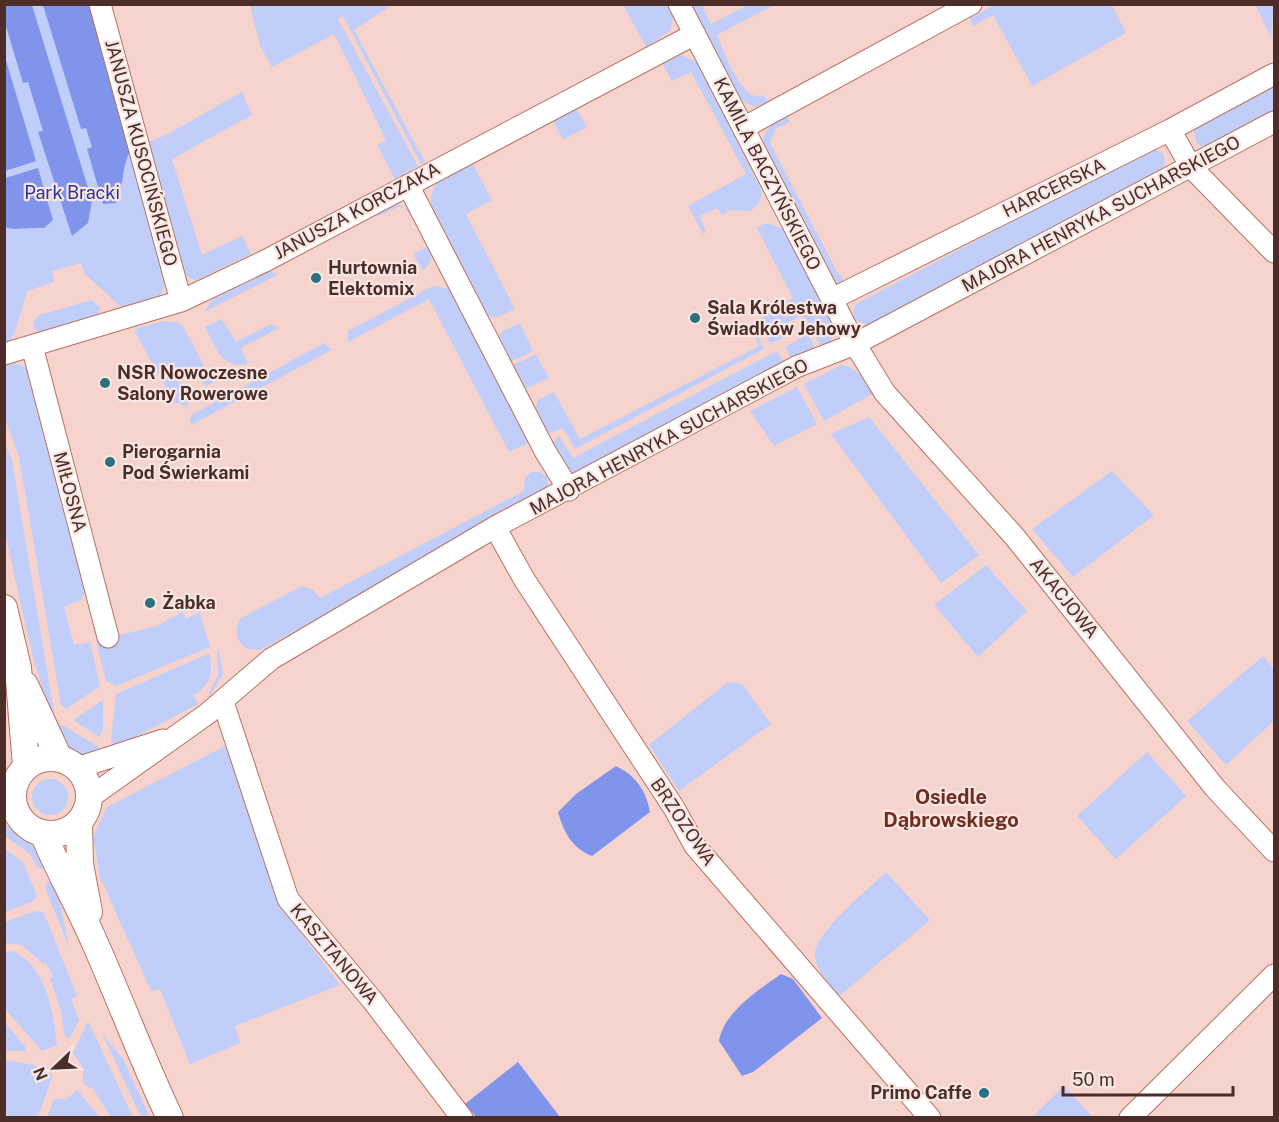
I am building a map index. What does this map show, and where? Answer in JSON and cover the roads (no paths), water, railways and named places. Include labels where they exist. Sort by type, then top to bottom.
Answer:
[{"type":"street","name":"JANUSZA KUSOCIŃSKIEGO","points":[[100,4],[182,301]]},
{"type":"street","name":"KAMILA BACZYŃSKIEGO","points":[[679,4],[855,344]]},
{"type":"street","points":[[743,128],[971,4]]},
{"type":"street","name":"JANUSZA KORCZAKA","points":[[4,354],[182,301],[695,34]]},
{"type":"street","name":"HARCERSKA","points":[[832,299],[1170,130],[1275,74]]},
{"type":"street","name":"MAJORA HENRYKA SUCHARSKIEGO","points":[[89,798],[222,702],[271,659],[495,527],[569,490],[796,367],[855,344],[1275,122]]},
{"type":"street","points":[[1170,130],[1191,167],[1275,252]]},
{"type":"street","points":[[408,184],[545,451],[569,490]]},
{"type":"street","name":"AKACJOWA","points":[[855,344],[885,393],[1014,536],[1215,788],[1275,851]]},
{"type":"street","name":"MIŁOSNA","points":[[32,346],[108,637]]},
{"type":"street","name":"BRZOZOWA","points":[[495,527],[524,579],[674,808],[695,846],[930,1118]]},
{"type":"street","points":[[4,608],[12,653],[15,780],[12,818],[43,833],[62,832],[79,822]]},
{"type":"street","points":[[12,653],[68,763],[84,777],[89,798],[79,822],[80,864],[93,939]]},
{"type":"street","name":"KASZTANOWA","points":[[222,702],[288,899],[373,1001],[462,1118]]},
{"type":"street","name":"MAJORA HENRYKA SUCHARSKIEGO","points":[[68,763],[180,734]]},
{"type":"street","points":[[15,780],[36,760],[68,763]]},
{"type":"street","points":[[43,833],[58,871],[93,939],[170,1118]]},
{"type":"street","points":[[1130,1118],[1275,975]]},
{"type":"place","name":"Hurtownia Elektomix","points":[[316,278]]},
{"type":"place","name":"Sala Królestwa Świadków Jehowy","points":[[695,318]]},
{"type":"place","name":"NSR Nowoczesne Salony Rowerowe","points":[[105,383]]},
{"type":"place","name":"Pierogarnia Pod Świerkami","points":[[110,462]]},
{"type":"place","name":"Żabka","points":[[150,603]]},
{"type":"place","name":"Primo Caffe","points":[[984,1093]]},
{"type":"district","name":"Osiedle Dąbrowskiego","points":[[951,808]]},
{"type":"park label","name":"Park Bracki","points":[[72,193]]}]
